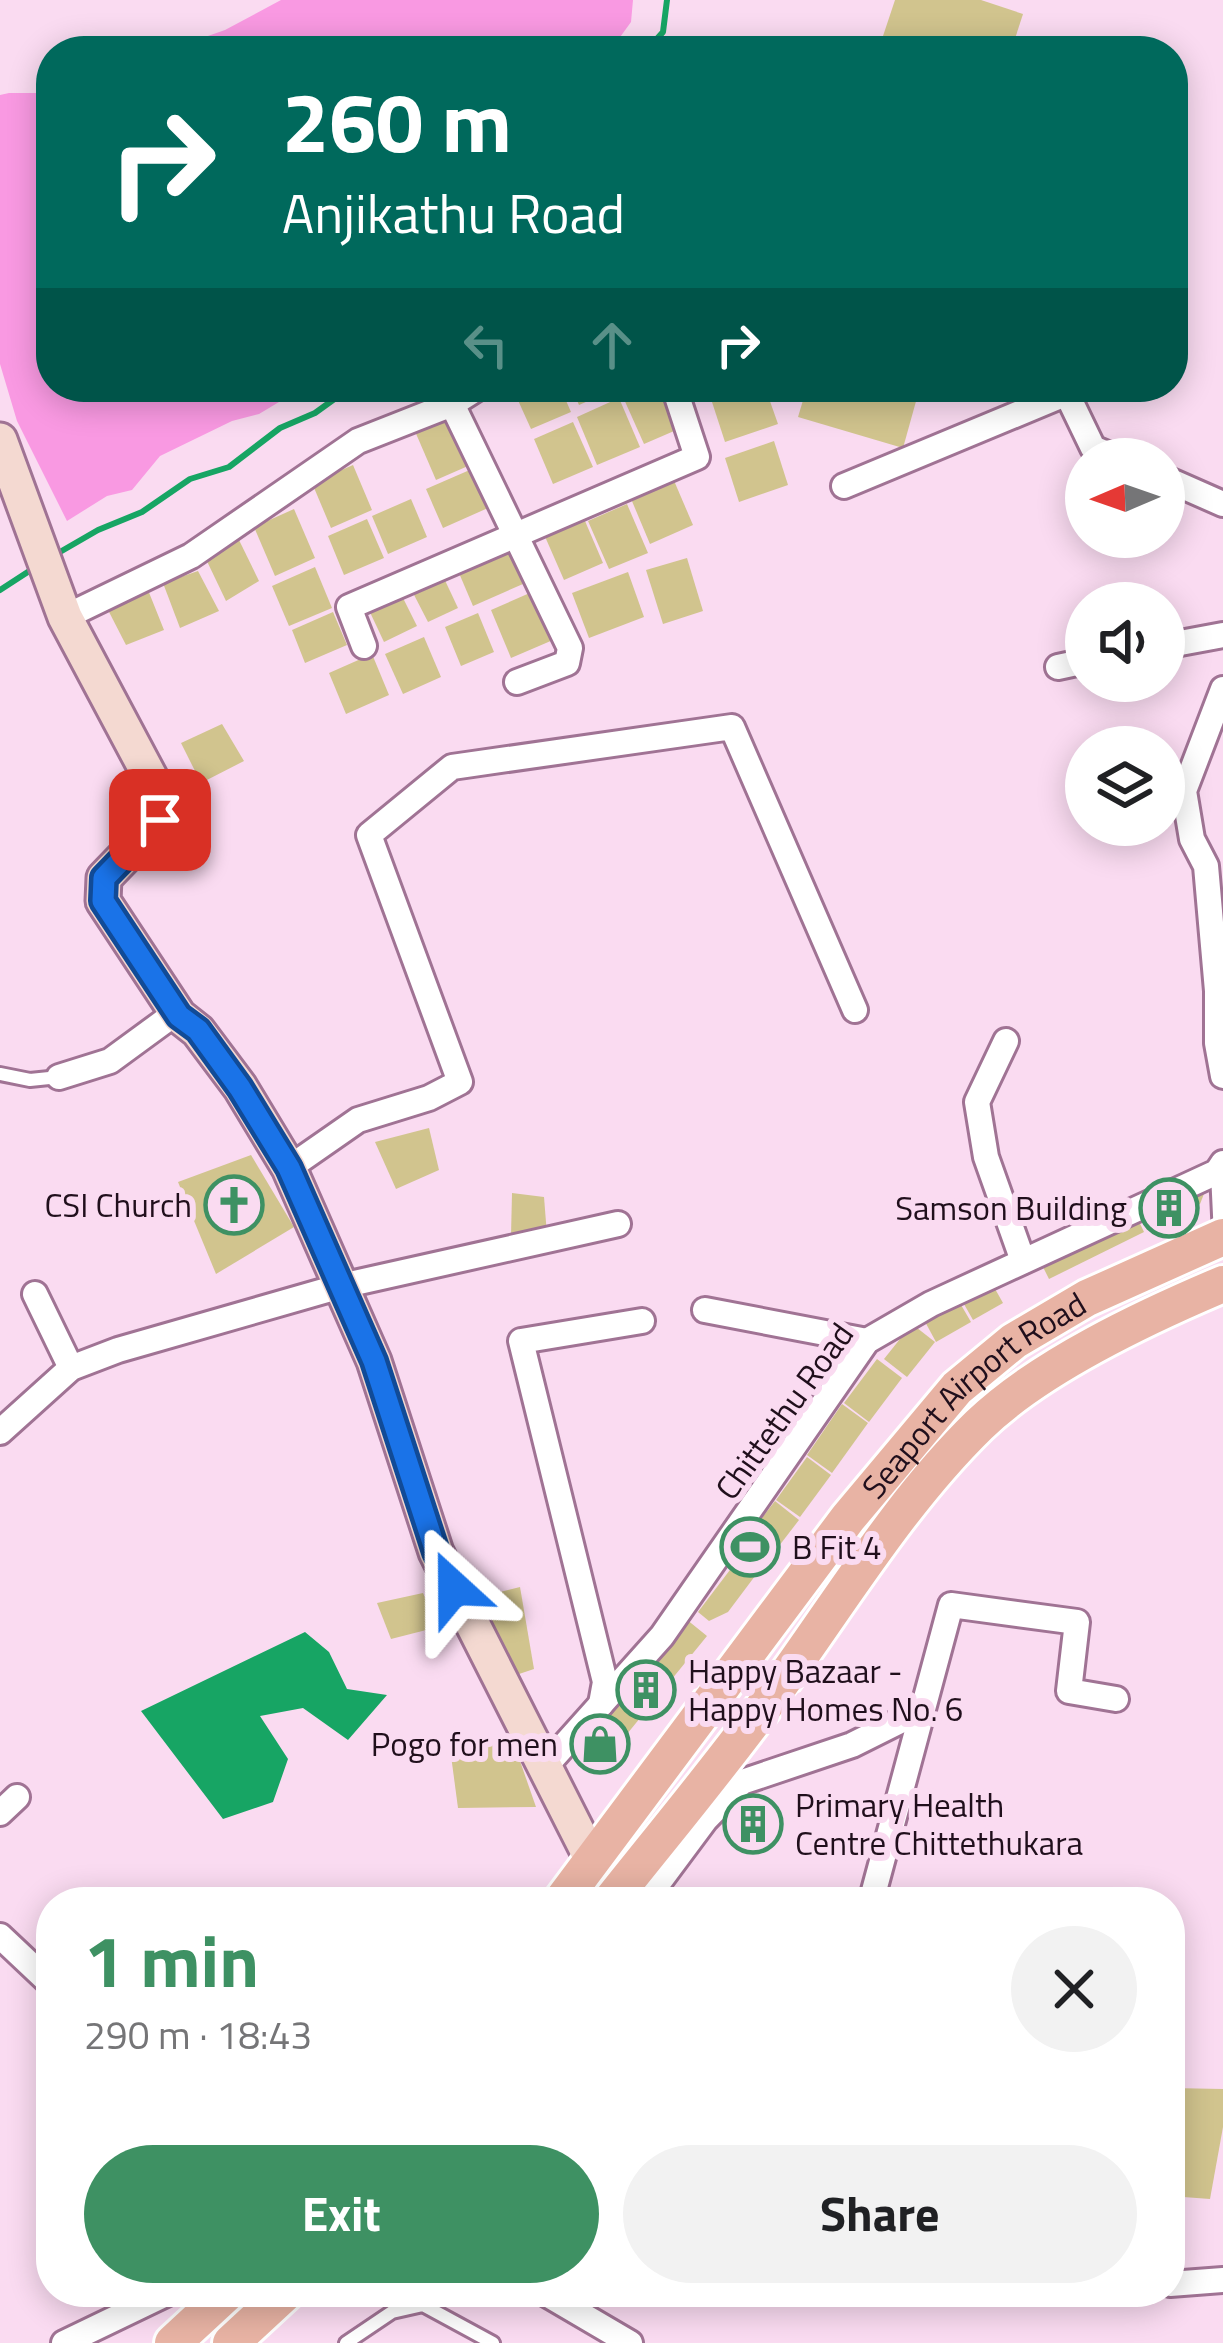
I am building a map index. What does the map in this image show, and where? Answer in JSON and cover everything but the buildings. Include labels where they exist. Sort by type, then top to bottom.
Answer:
[{"type":"main road","name":"Seaport Airport Road","points":[[572,1887],[848,1518],[957,1388],[1014,1340],[1087,1298],[1221,1237]]},
{"type":"main road","points":[[622,1887],[766,1705],[920,1493],[980,1424],[1030,1385],[1103,1341],[1223,1284]]},
{"type":"main road","points":[[173,2343],[212,2307]]},
{"type":"main road","points":[[231,2343],[270,2307]]},
{"type":"street","points":[[65,617],[191,556],[358,441],[455,402]]},
{"type":"street","points":[[364,646],[349,607],[697,457],[679,402]]},
{"type":"street","points":[[844,486],[1039,402]]},
{"type":"street","points":[[1074,402],[1089,438]]},
{"type":"street","points":[[452,404],[570,648],[567,663],[518,682]]},
{"type":"street","points":[[0,440],[65,617],[165,805],[160,820],[104,878],[103,901],[179,1016],[198,1030],[240,1088],[289,1168],[374,1361],[436,1552],[592,1860]]},
{"type":"street","points":[[1185,487],[1223,504]]},
{"type":"street","points":[[1185,642],[1223,635]]},
{"type":"street","points":[[1058,667],[1065,666]]},
{"type":"street","points":[[1223,689],[1184,791],[1192,839],[1206,866],[1223,1076]]},
{"type":"street","points":[[289,1168],[358,1120],[429,1098],[460,1082],[369,835],[452,767],[732,727],[855,1010]]},
{"type":"street","points":[[58,1077],[110,1061],[166,1020],[179,1016]]},
{"type":"street","points":[[1006,1041],[977,1102],[986,1157],[1023,1262]]},
{"type":"street","name":"Chittethu Road","points":[[543,1769],[662,1636],[867,1341],[931,1304],[1220,1167]]},
{"type":"street","points":[[0,1432],[71,1368],[118,1350],[341,1286],[618,1224]]},
{"type":"street","points":[[34,1294],[71,1368]]},
{"type":"street","points":[[705,1310],[867,1341]]},
{"type":"street","points":[[601,1703],[605,1682],[521,1341],[642,1321]]},
{"type":"street","points":[[875,1887],[953,1604],[1077,1622],[1069,1691],[1116,1699]]},
{"type":"street","points":[[655,1887],[705,1820],[742,1782],[852,1745],[922,1710]]},
{"type":"street","points":[[0,1936],[36,1970]]},
{"type":"street","points":[[1185,2283],[1223,2280]]},
{"type":"street","points":[[64,2343],[139,2307]]},
{"type":"street","points":[[569,2307],[630,2343]]},
{"type":"lane","points":[[0,1074],[30,1080],[58,1077]]},
{"type":"lane","points":[[1220,1167],[1221,1237]]},
{"type":"lane","points":[[346,2343],[392,2312],[413,2307]]},
{"type":"lane","points":[[426,2307],[494,2343]]},
{"type":"shaded area","points":[[281,0],[633,0],[631,22],[621,36],[208,36]]},
{"type":"shaded area","points":[[36,93],[36,402],[279,402],[160,456],[132,490],[107,496],[67,521],[17,421],[0,364],[0,95]]},
{"type":"shaded area","points":[[305,1632],[329,1652],[347,1689],[387,1695],[348,1740],[303,1708],[260,1716],[288,1759],[273,1802],[223,1819],[141,1711]]},
{"type":"waterway","points":[[659,36],[667,0]]},
{"type":"waterway","points":[[53,556],[142,512],[190,479],[229,467],[280,428],[330,402]]},
{"type":"waterway","points":[[0,590],[37,566]]},
{"type":"place","name":"CSI Church","points":[[234,1205]]},
{"type":"place","name":"Samson Building","points":[[1169,1208]]},
{"type":"place","name":"B Fit 4","points":[[750,1547]]},
{"type":"place","name":"Happy Bazaar - Happy Homes No. 6","points":[[646,1690]]},
{"type":"place","name":"Pogo for men","points":[[600,1744]]},
{"type":"place","name":"Primary Health Centre Chittethukara","points":[[753,1824]]},
{"type":"route","points":[[160,820],[104,878],[103,901],[179,1016],[198,1030],[240,1088],[289,1168],[374,1361],[436,1552],[454,1588]]}]
